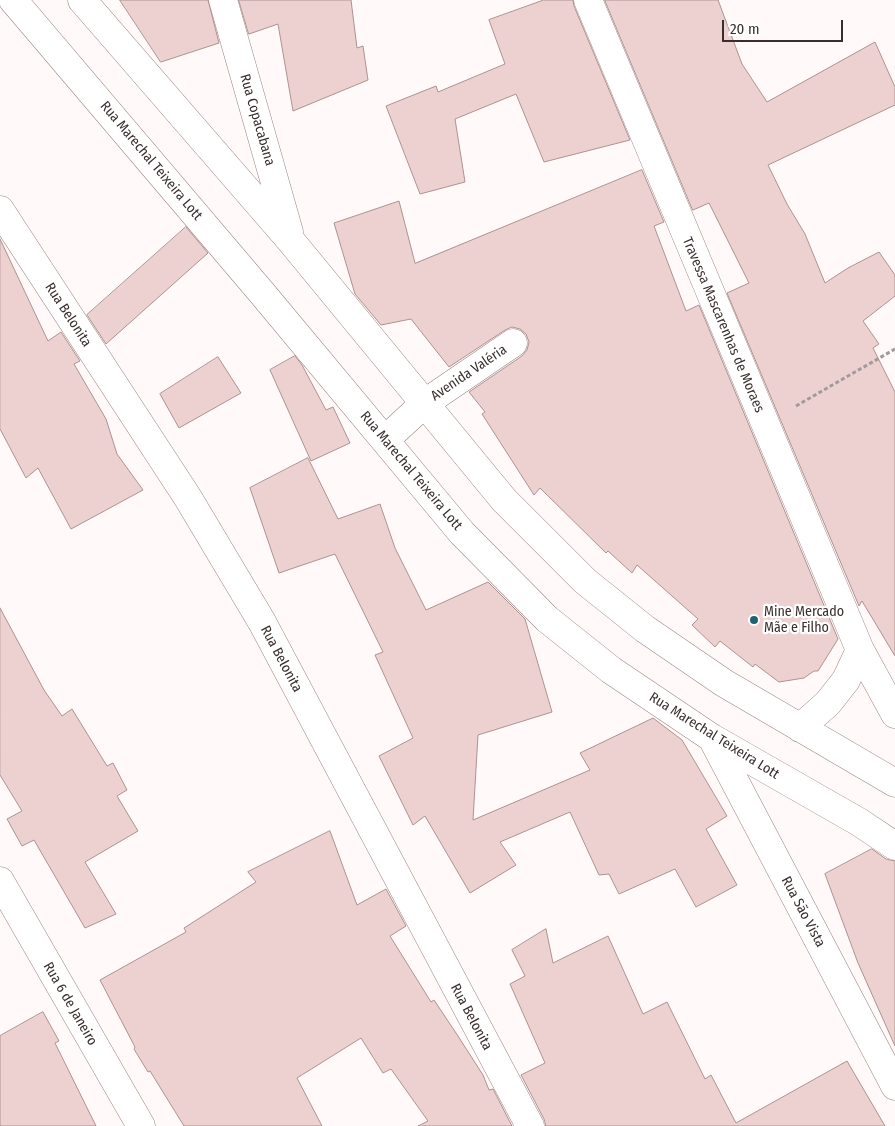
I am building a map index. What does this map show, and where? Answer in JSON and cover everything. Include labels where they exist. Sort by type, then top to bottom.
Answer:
[{"type":"street","name":"Rua Marechal Teixeira Lott","points":[[14,0],[462,532],[547,619],[611,670],[712,738],[859,822],[895,846]]},
{"type":"street","points":[[82,0],[291,241],[504,500],[585,581],[645,629],[716,678],[895,783]]},
{"type":"street","name":"Rua Copacabana","points":[[223,0],[291,241]]},
{"type":"street","name":"Travessa Mascarenhas de Moraes","points":[[588,0],[764,425],[860,650],[895,714]]},
{"type":"street","name":"Rua Belonita","points":[[0,210],[188,498],[262,622],[530,1126]]},
{"type":"street","name":"Avenida Valéria","points":[[385,440],[425,403],[513,343]]},
{"type":"street","points":[[800,728],[828,703],[846,680],[860,650]]},
{"type":"street","name":"Rua São Vista","points":[[712,738],[895,1086]]},
{"type":"street","name":"Rua 6 de Janeiro","points":[[0,881],[141,1126]]},
{"type":"path","points":[[764,425],[895,349]]},
{"type":"building","points":[[120,0],[208,0],[219,43],[161,62]]},
{"type":"building","points":[[239,0],[351,0],[357,48],[363,46],[368,80],[293,111],[278,24],[249,34]]},
{"type":"building","points":[[544,0],[573,0],[630,140],[544,162],[516,94],[455,119],[465,182],[420,194],[386,106],[436,86],[438,92],[505,64],[489,20]]},
{"type":"building","points":[[605,0],[718,0],[742,64],[767,102],[875,42],[895,87],[895,105],[768,165],[787,204],[805,234],[825,283],[848,268],[879,252],[895,275],[895,296],[863,321],[879,344],[873,348],[895,392],[895,656],[862,601],[859,606],[727,293],[749,283],[709,203],[693,210]]},
{"type":"building","points":[[642,170],[664,222],[654,226],[686,311],[699,305],[838,639],[818,671],[814,671],[804,678],[779,682],[755,664],[753,667],[720,641],[715,647],[692,625],[698,619],[637,565],[632,573],[608,551],[606,553],[540,488],[534,495],[482,414],[485,412],[469,392],[522,356],[527,350],[529,342],[526,334],[520,329],[512,327],[505,330],[449,367],[411,319],[381,325],[355,294],[334,223],[399,201],[415,263]]},
{"type":"building","points":[[186,227],[208,253],[106,344],[87,315]]},
{"type":"building","points":[[0,239],[48,341],[61,332],[80,361],[74,364],[106,419],[117,454],[143,490],[71,529],[38,468],[26,478],[0,429]]},
{"type":"building","points":[[295,356],[302,365],[326,410],[333,407],[350,443],[311,461],[270,370]]},
{"type":"building","points":[[218,357],[241,393],[179,428],[160,394]]},
{"type":"building","points":[[308,458],[338,519],[380,504],[395,548],[426,610],[488,582],[525,619],[552,712],[478,735],[473,820],[590,770],[580,753],[653,718],[682,740],[727,816],[706,829],[737,885],[696,907],[675,869],[619,894],[609,874],[599,875],[570,812],[500,842],[516,865],[470,893],[425,816],[413,825],[379,756],[413,738],[375,655],[383,652],[335,554],[279,573],[250,488]]},
{"type":"building","points":[[0,608],[44,690],[62,716],[72,709],[107,766],[113,763],[127,790],[117,796],[138,831],[85,862],[116,914],[85,928],[34,840],[22,846],[7,819],[22,811],[0,775]]},
{"type":"building","points":[[330,831],[357,905],[386,889],[406,926],[390,936],[431,1002],[434,1000],[483,1075],[489,1090],[493,1089],[512,1126],[418,1126],[428,1121],[391,1069],[383,1073],[361,1038],[297,1078],[322,1126],[184,1126],[150,1071],[148,1072],[134,1049],[135,1047],[100,980],[186,932],[184,928],[256,882],[248,872]]},
{"type":"building","points":[[872,849],[886,859],[895,861],[895,1046],[858,963],[825,874]]},
{"type":"building","points":[[546,929],[553,963],[608,936],[643,1014],[667,1002],[705,1079],[711,1075],[736,1123],[847,1061],[885,1126],[546,1126],[521,1075],[545,1063],[510,984],[525,976],[512,950]]},
{"type":"building","points":[[43,1012],[59,1041],[55,1043],[96,1126],[0,1126],[0,1036]]},
{"type":"place","name":"Mine Mercado Mãe e Filho","points":[[754,620]]}]
